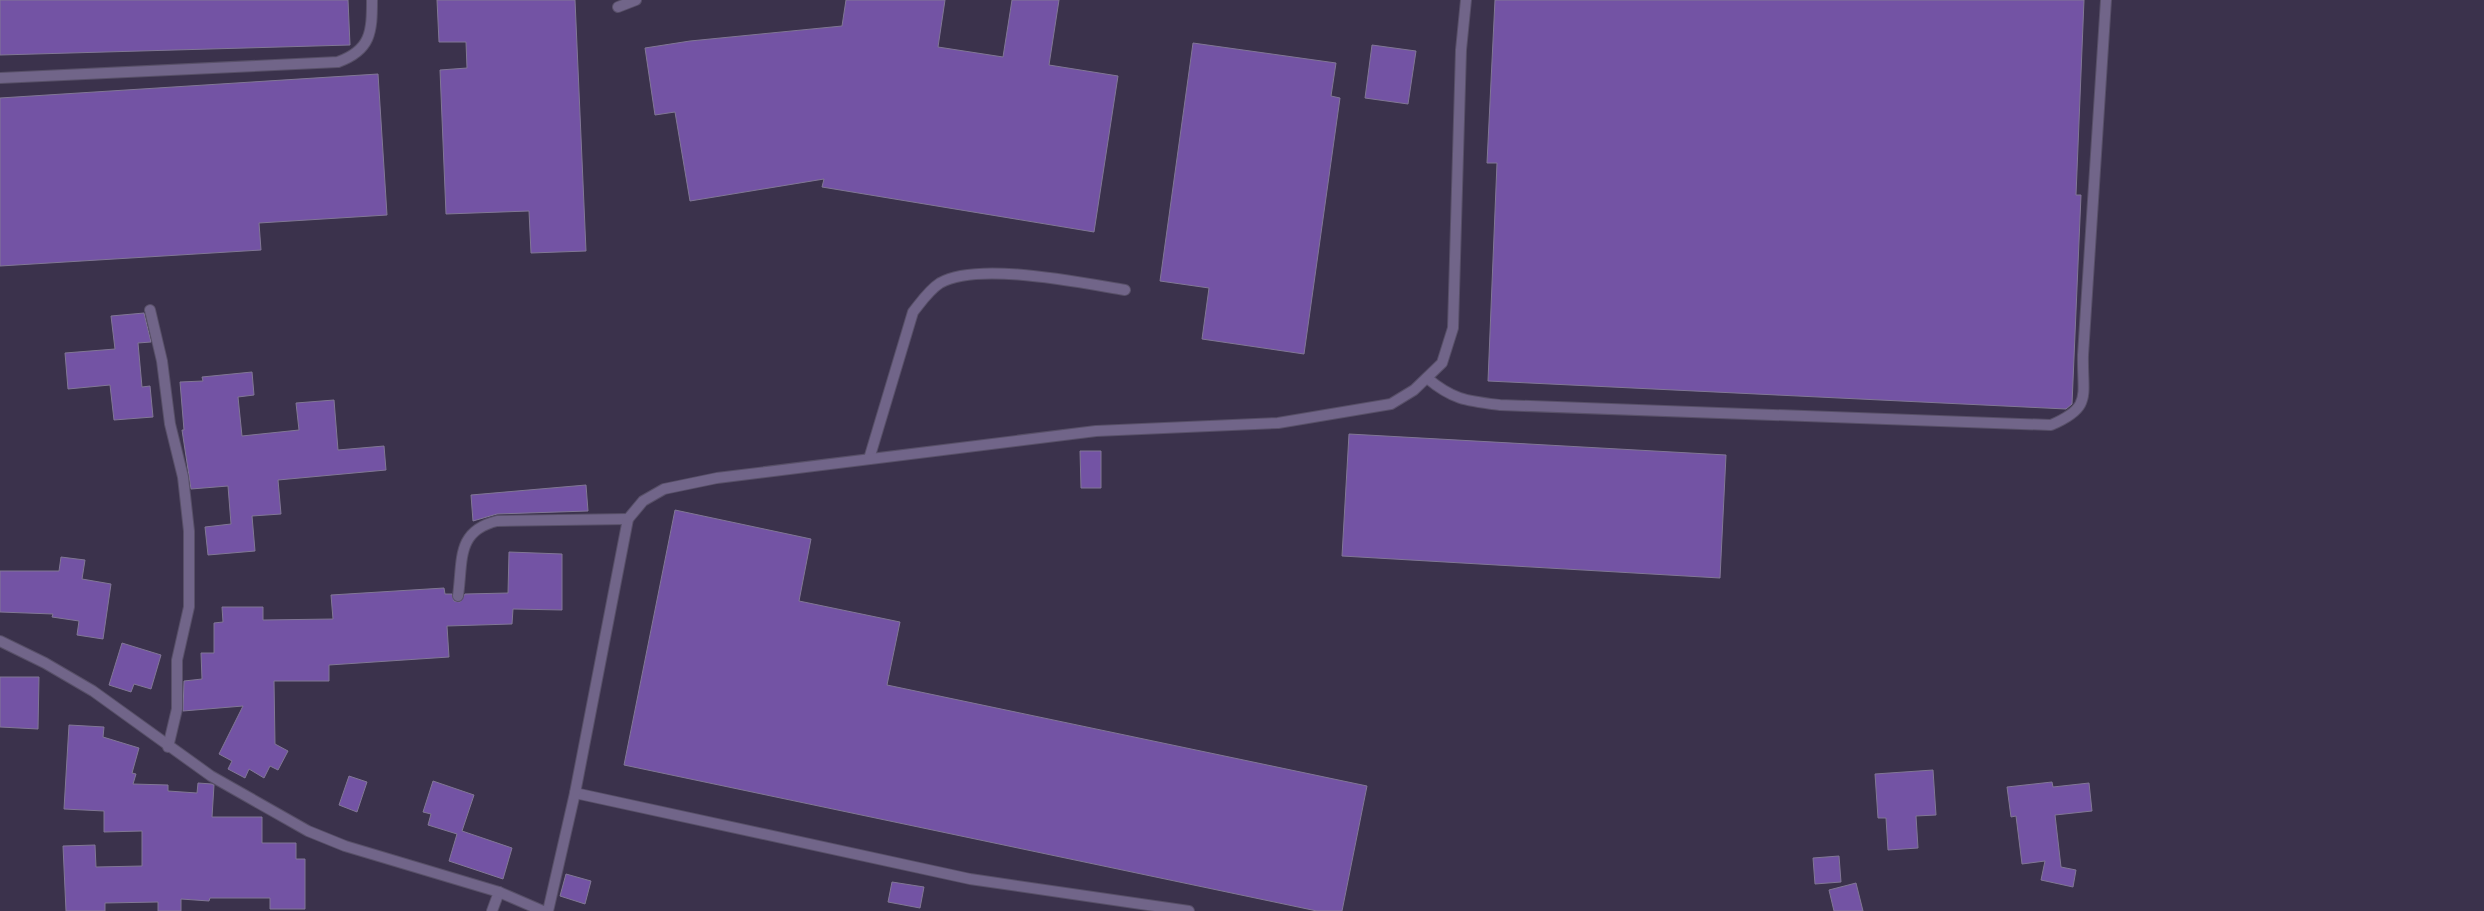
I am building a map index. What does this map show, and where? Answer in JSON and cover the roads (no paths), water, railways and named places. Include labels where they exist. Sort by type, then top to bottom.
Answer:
[{"type":"street","points":[[0,78],[338,62],[355,56],[366,45],[372,16],[372,0]]},
{"type":"street","points":[[618,7],[636,0]]},
{"type":"street","points":[[548,911],[575,793],[628,520],[643,501],[664,489],[717,478],[1096,431],[1278,423],[1391,404],[1414,390],[1442,362],[1453,328],[1461,50],[1466,0]]},
{"type":"street","points":[[1426,378],[1438,388],[1460,400],[1500,405],[2051,425],[2064,419],[2077,411],[2082,404],[2083,355],[2106,0]]},
{"type":"street","points":[[869,459],[913,312],[925,297],[940,283],[959,275],[995,274],[1051,279],[1126,290]]},
{"type":"street","points":[[150,310],[162,361],[170,424],[183,477],[189,531],[189,607],[177,660],[177,709],[168,747]]},
{"type":"street","points":[[458,596],[466,540],[481,525],[497,521],[628,520]]},
{"type":"street","points":[[0,641],[45,663],[93,691],[168,747],[212,776],[308,831],[344,846],[499,892],[543,911]]},
{"type":"street","points":[[575,793],[970,879],[1189,911]]},
{"type":"street","points":[[492,911],[499,892]]}]
